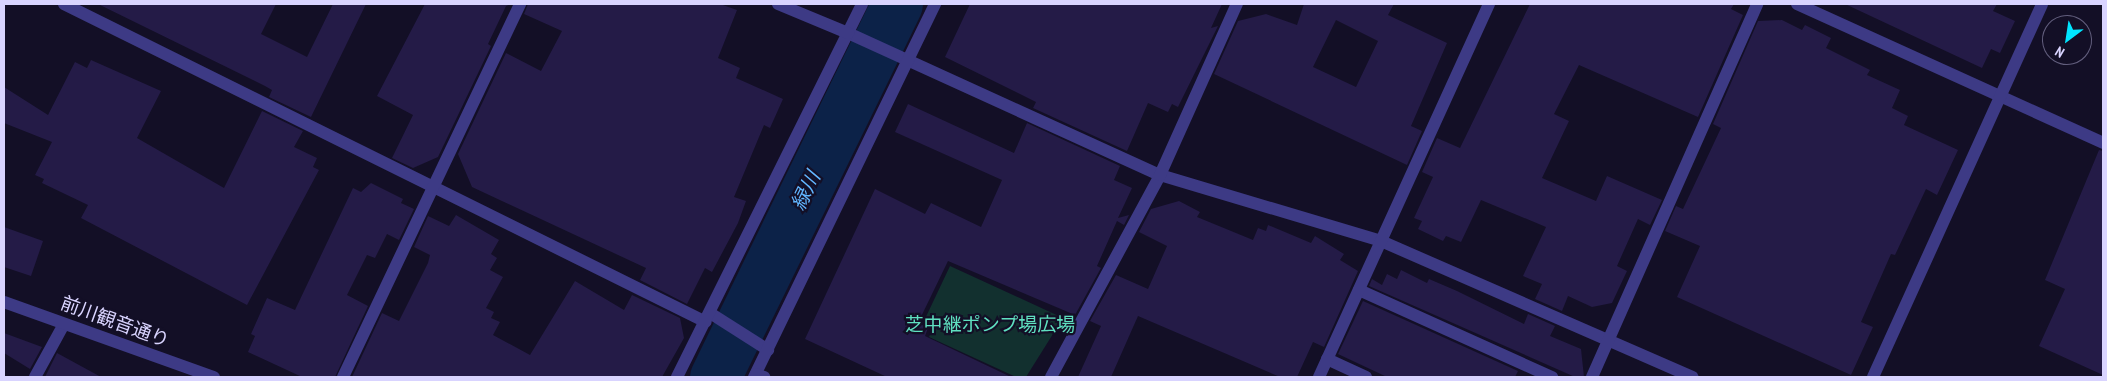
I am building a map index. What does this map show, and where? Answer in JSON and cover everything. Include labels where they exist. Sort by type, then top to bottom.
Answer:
[{"type":"street","points":[[64,4],[708,318],[768,350]]},
{"type":"street","points":[[343,377],[520,4]]},
{"type":"street","points":[[778,4],[849,33],[1160,175],[1381,241],[1693,377]]},
{"type":"street","points":[[677,377],[708,318],[862,4]]},
{"type":"street","points":[[758,376],[768,350],[935,4]]},
{"type":"street","points":[[1051,377],[1160,175],[1237,4]]},
{"type":"street","points":[[1319,377],[1489,4]]},
{"type":"street","points":[[1592,377],[1757,4]]},
{"type":"street","points":[[1796,4],[2103,143]]},
{"type":"street","points":[[1873,377],[2042,4]]},
{"type":"street","points":[[1358,290],[1552,377]]},
{"type":"street","name":"前川観音通り","points":[[4,302],[214,377]]},
{"type":"street","points":[[34,377],[64,324]]},
{"type":"street","points":[[1327,359],[1366,377]]},
{"type":"green space","name":"芝中継ポンプ場広場","points":[[950,266],[1063,318],[1026,377],[1016,377],[929,337],[934,326],[924,321]]},
{"type":"building","points":[[98,4],[276,4],[261,34],[307,57],[333,4],[366,4],[311,117],[269,97],[272,90],[265,86]]},
{"type":"building","points":[[425,4],[511,4],[506,6],[488,44],[491,46],[438,157],[413,168],[392,158],[413,115],[377,96]]},
{"type":"building","points":[[528,4],[720,4],[737,10],[718,58],[740,68],[736,78],[783,99],[770,128],[764,125],[734,197],[746,201],[738,223],[712,272],[705,268],[687,304],[640,280],[646,268],[472,187],[458,154],[506,53],[541,71],[562,31],[524,14]]},
{"type":"building","points":[[970,4],[1222,4],[1211,28],[1218,26],[1178,107],[1172,104],[1168,112],[1148,103],[1127,151],[1033,108],[1036,102],[945,57]]},
{"type":"building","points":[[1304,4],[1394,4],[1388,15],[1447,43],[1411,126],[1422,131],[1407,165],[1214,74],[1238,21],[1266,14],[1297,25]],"holes":[[[1336,20],[1378,41],[1356,87],[1313,67]]]},
{"type":"building","points":[[1530,4],[1734,4],[1731,9],[1743,15],[1698,117],[1579,65],[1554,114],[1569,121],[1542,178],[1596,201],[1607,176],[1662,200],[1650,225],[1638,219],[1617,266],[1627,271],[1612,303],[1592,307],[1568,296],[1562,311],[1535,299],[1542,284],[1523,276],[1546,227],[1481,200],[1461,242],[1446,236],[1443,241],[1418,229],[1422,221],[1414,218],[1433,177],[1422,172],[1437,138],[1460,148]]},
{"type":"building","points":[[1845,4],[1997,4],[1993,11],[2015,21],[2000,53],[1991,49],[1982,68]]},
{"type":"building","points":[[1782,20],[1802,30],[1805,25],[1831,38],[1826,48],[1870,70],[1867,75],[1900,90],[1892,108],[1908,116],[1904,125],[1958,150],[1937,195],[1926,189],[1895,255],[1891,254],[1861,322],[1873,327],[1851,375],[1677,297],[1700,246],[1665,231],[1676,206],[1683,209],[1721,128],[1713,124],[1758,21]]},
{"type":"building","points":[[91,60],[161,91],[137,138],[224,188],[262,111],[303,131],[294,147],[317,158],[313,167],[319,170],[247,305],[81,218],[88,205],[42,183],[44,179],[35,175],[52,142],[4,123],[4,87],[48,115],[75,62],[87,68]]},
{"type":"building","points":[[908,104],[1014,153],[1027,123],[1120,166],[1114,180],[1132,188],[1118,218],[1129,215],[1124,225],[1117,221],[1097,266],[1101,268],[1075,315],[948,261],[918,323],[928,328],[925,336],[1011,377],[887,377],[805,339],[875,189],[925,214],[931,203],[981,227],[1002,180],[895,132]]},
{"type":"building","points":[[2099,150],[2103,151],[2103,375],[2039,346],[2065,289],[2045,280]]},
{"type":"building","points":[[371,183],[403,199],[401,203],[414,209],[399,240],[387,234],[375,258],[367,255],[347,295],[368,306],[335,377],[302,377],[248,352],[255,336],[251,334],[267,298],[295,310],[353,188],[361,192]]},
{"type":"building","points":[[1179,201],[1200,212],[1197,217],[1253,240],[1258,228],[1266,231],[1268,225],[1311,243],[1315,236],[1344,254],[1340,260],[1358,271],[1324,347],[1313,342],[1297,377],[1280,377],[1138,316],[1111,377],[1078,377],[1101,326],[1090,321],[1116,275],[1148,289],[1167,246],[1139,232],[1151,209]]},
{"type":"building","points":[[456,215],[499,240],[491,254],[497,258],[490,270],[503,277],[486,308],[494,312],[491,318],[500,322],[493,335],[530,355],[575,281],[624,310],[632,295],[680,318],[684,338],[662,377],[352,377],[382,313],[399,321],[428,263],[430,255],[414,247],[428,216],[449,226]]},
{"type":"building","points":[[4,227],[43,241],[31,276],[4,267]]},
{"type":"building","points":[[1401,270],[1427,283],[1429,279],[1457,291],[1524,324],[1528,314],[1555,326],[1550,336],[1581,349],[1584,377],[1575,377],[1369,286],[1372,279],[1382,285],[1387,274],[1397,279]]},
{"type":"building","points":[[1363,301],[1518,371],[1515,377],[1387,377],[1338,354]]},
{"type":"building","points":[[4,333],[42,347],[30,369],[4,353]]},
{"type":"building","points":[[57,353],[101,377],[45,377]]},
{"type":"waterway","name":"緑川","points":[[715,377],[897,4]]}]
